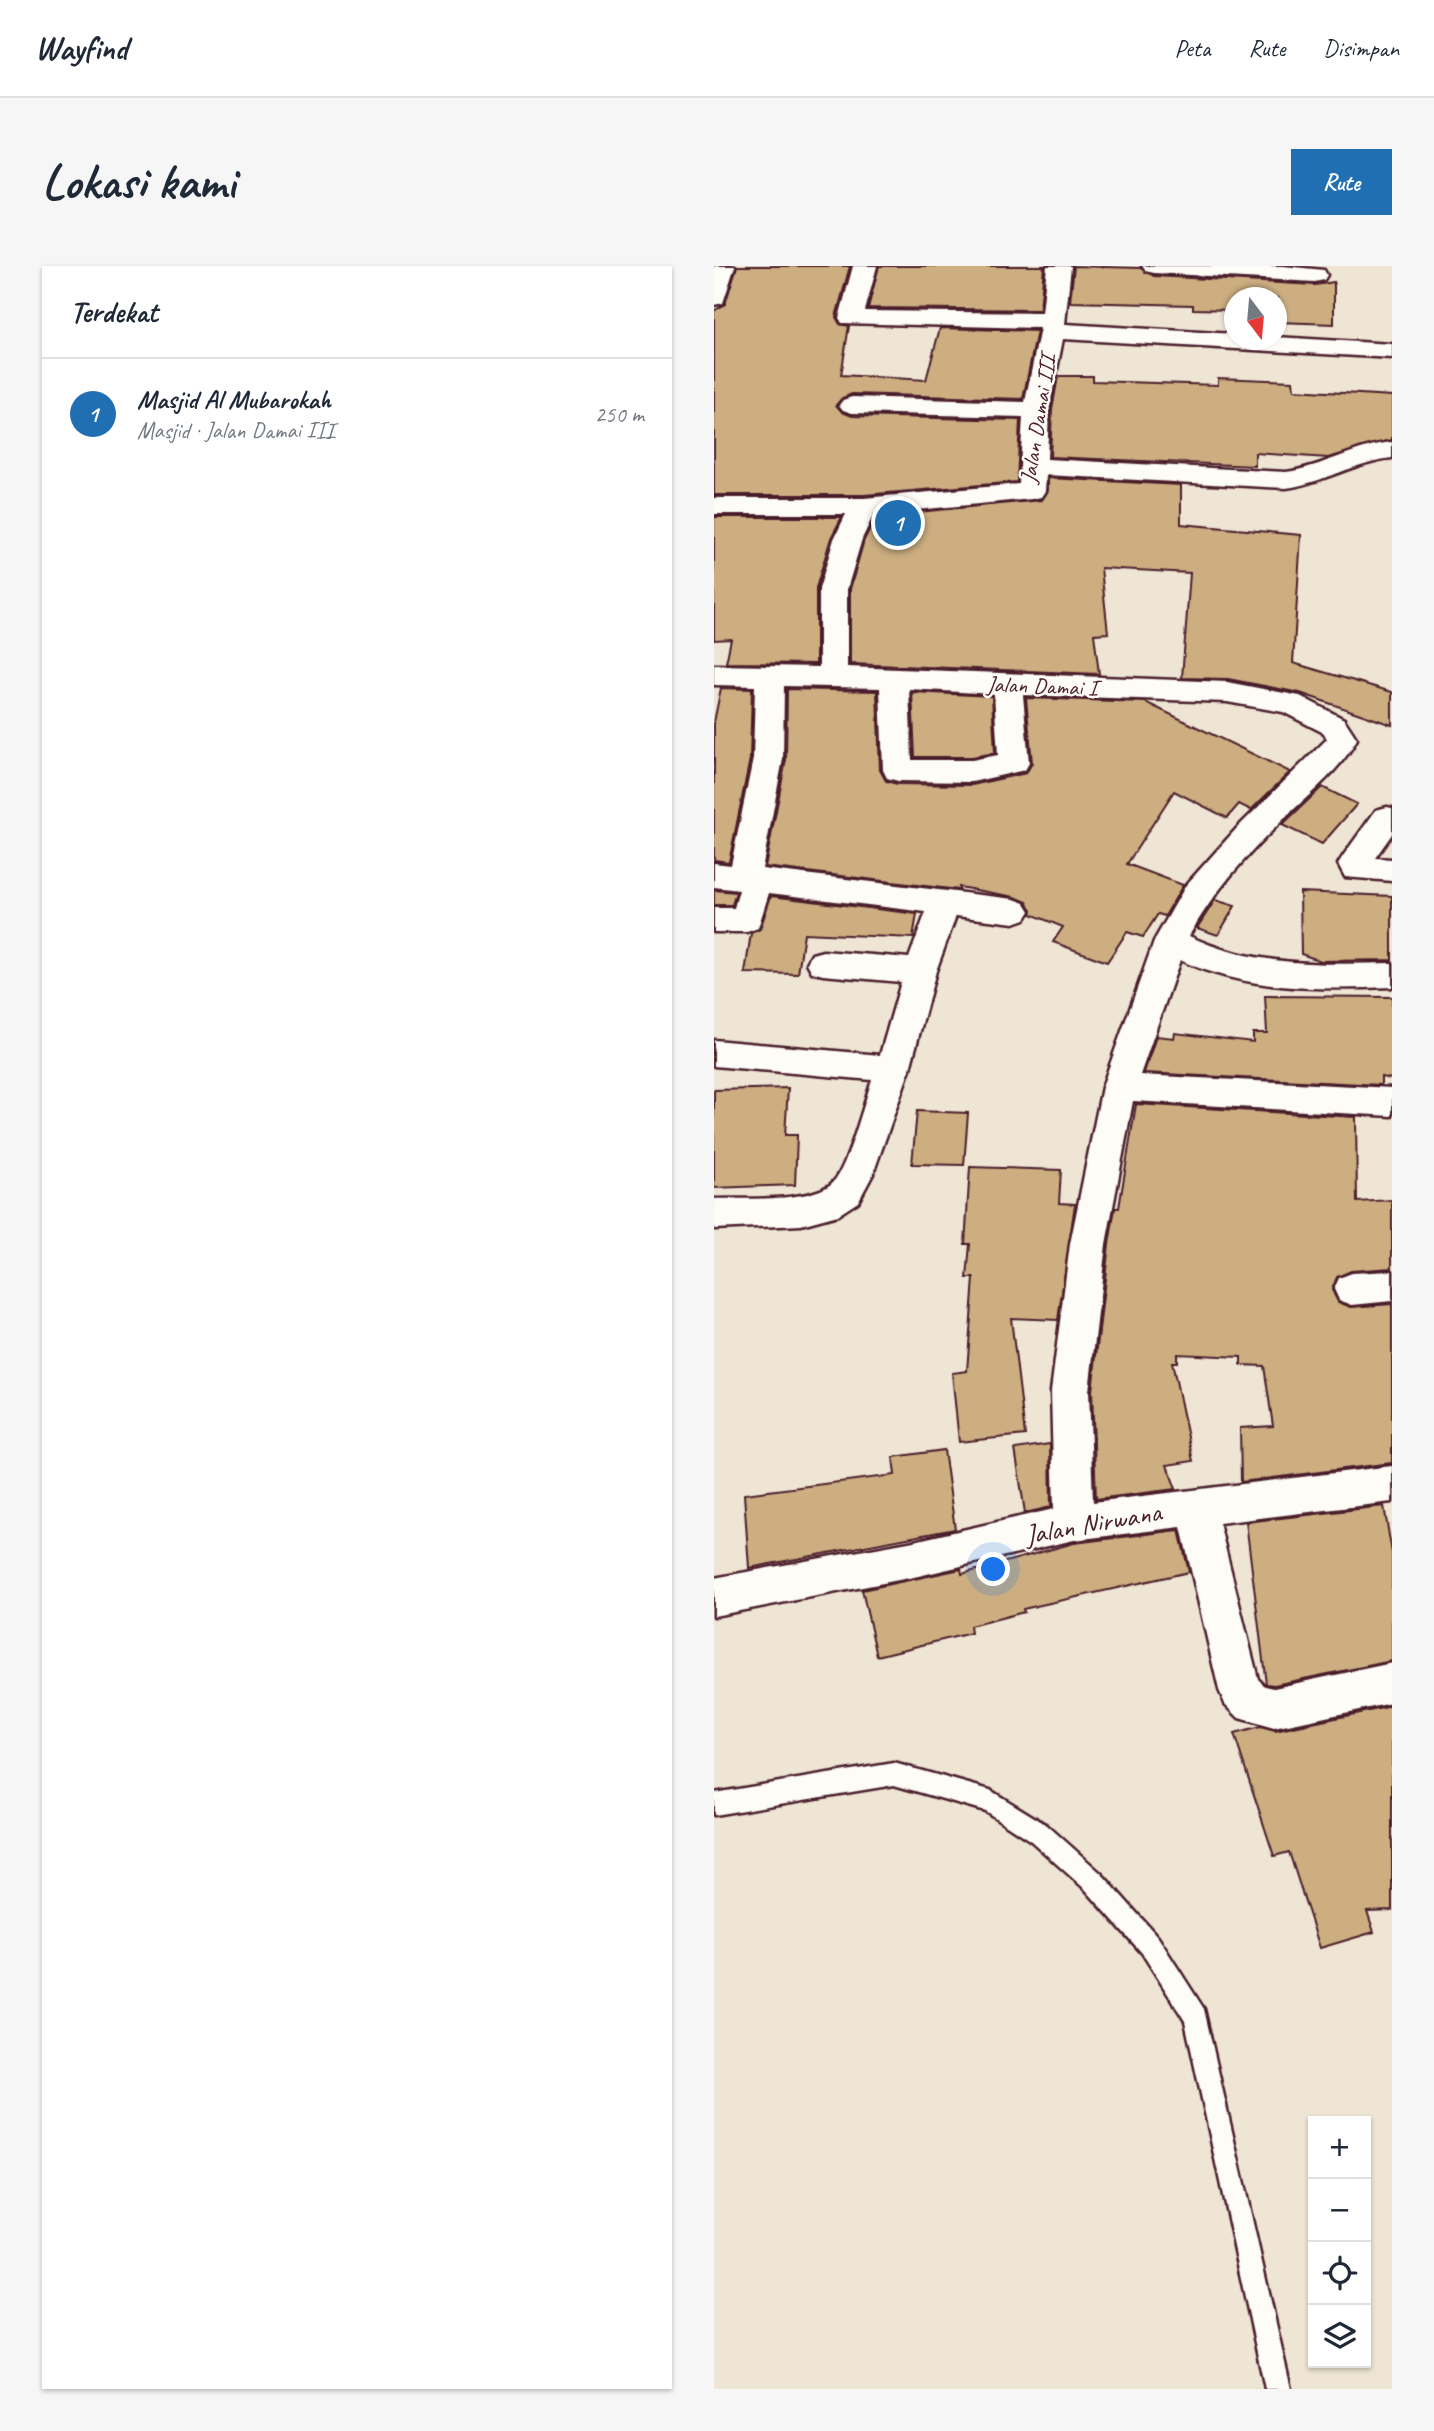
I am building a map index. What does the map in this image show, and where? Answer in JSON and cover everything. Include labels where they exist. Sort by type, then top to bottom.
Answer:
[{"type":"street","points":[[714,298],[723,266]]},
{"type":"street","points":[[865,266],[851,318],[1052,326],[1392,351]]},
{"type":"street","name":"Jalan Damai III","points":[[864,506],[1032,491],[1036,410],[1052,326],[1059,266]]},
{"type":"street","points":[[1154,266],[1315,275]]},
{"type":"street","points":[[852,405],[1036,410]]},
{"type":"street","points":[[1033,466],[1286,480],[1307,478],[1359,454],[1392,450]]},
{"type":"street","points":[[714,506],[864,506],[848,539],[833,589],[833,678]]},
{"type":"street","name":"Jalan Damai I","points":[[714,675],[894,678],[1007,685],[1227,692],[1290,703],[1334,726],[1342,740],[1335,752],[1248,836],[1197,893],[1170,941]]},
{"type":"street","points":[[740,878],[768,759],[770,677]]},
{"type":"street","points":[[894,678],[898,770],[972,771],[1014,763],[1007,685]]},
{"type":"street","points":[[1387,818],[1354,864],[1356,869],[1392,870]]},
{"type":"street","points":[[740,878],[944,905],[1014,911]]},
{"type":"street","points":[[714,920],[747,920],[754,890],[740,878]]},
{"type":"street","points":[[714,1214],[801,1210],[826,1205],[846,1192],[856,1174],[893,1069],[920,971],[944,905]]},
{"type":"street","points":[[1074,1522],[1070,1391],[1088,1244],[1119,1087],[1170,941],[1189,952],[1263,972],[1392,975]]},
{"type":"street","points":[[823,963],[920,971]]},
{"type":"street","points":[[714,1052],[893,1069]]},
{"type":"street","points":[[1119,1087],[1392,1102]]},
{"type":"street","points":[[1352,1289],[1392,1286]]},
{"type":"street","name":"Jalan Nirwana","points":[[714,1597],[914,1559],[1074,1522],[1392,1484]]},
{"type":"street","points":[[1195,1506],[1240,1690],[1254,1704],[1274,1708],[1392,1683]]},
{"type":"lane","points":[[714,1804],[894,1774],[990,1801],[1039,1833],[1094,1882],[1150,1945],[1196,2017],[1278,2389]]},
{"type":"building","points":[[737,266],[850,266],[836,317],[840,324],[849,326],[841,375],[926,380],[940,328],[1037,331],[1023,399],[852,394],[842,398],[836,405],[842,412],[852,416],[1020,420],[1017,482],[864,495],[714,495],[714,311],[725,304]]},
{"type":"building","points":[[879,266],[1044,266],[1040,310],[868,308]]},
{"type":"building","points":[[1074,266],[1140,268],[1154,276],[1315,285],[1334,282],[1334,324],[1287,322],[1287,287],[1224,287],[1224,310],[1193,309],[1193,305],[1070,302]]},
{"type":"building","points":[[1058,376],[1093,376],[1093,381],[1218,385],[1218,378],[1293,381],[1294,390],[1392,396],[1392,440],[1328,458],[1255,453],[1255,466],[1050,457],[1052,410]]},
{"type":"building","points":[[1048,478],[1181,485],[1181,524],[1301,535],[1293,663],[1392,692],[1392,725],[1300,693],[1228,679],[1182,678],[1190,573],[1101,568],[1108,633],[1094,634],[1099,674],[850,664],[850,589],[864,540],[876,516],[1042,500],[1048,491]]},
{"type":"building","points":[[714,517],[842,517],[831,538],[816,588],[816,664],[726,663],[731,639],[714,640]]},
{"type":"building","points":[[721,688],[752,689],[750,759],[729,862],[714,860],[714,722]]},
{"type":"building","points":[[787,689],[877,691],[880,770],[886,781],[897,784],[972,785],[1026,773],[1032,763],[1026,698],[1145,702],[1290,772],[1251,810],[1239,804],[1227,818],[1174,791],[1127,864],[1183,885],[1165,916],[1158,914],[1143,937],[1127,932],[1107,962],[1053,942],[1063,927],[1031,914],[1032,910],[1027,902],[1015,897],[959,887],[959,890],[765,867],[786,760]]},
{"type":"building","points":[[912,692],[992,696],[995,753],[972,757],[915,757]]},
{"type":"building","points":[[1322,787],[1357,804],[1322,844],[1282,825]]},
{"type":"building","points":[[714,890],[736,892],[732,905],[714,905]]},
{"type":"building","points":[[1300,892],[1392,896],[1392,960],[1321,961],[1301,954]]},
{"type":"building","points":[[771,896],[917,914],[913,938],[804,933],[798,974],[745,973],[751,933],[760,929]]},
{"type":"building","points":[[1215,900],[1235,906],[1218,935],[1197,928]]},
{"type":"building","points":[[1265,996],[1392,997],[1392,1079],[1381,1077],[1381,1085],[1144,1073],[1156,1036],[1174,1038],[1175,1033],[1253,1042],[1253,1033],[1267,1033]]},
{"type":"building","points":[[788,1088],[785,1135],[797,1135],[795,1185],[714,1188],[714,1090]]},
{"type":"building","points":[[1136,1104],[1356,1117],[1357,1202],[1392,1200],[1392,1268],[1351,1271],[1337,1277],[1332,1290],[1338,1302],[1351,1307],[1392,1304],[1392,1463],[1241,1482],[1240,1428],[1273,1426],[1264,1366],[1241,1365],[1241,1357],[1177,1354],[1177,1362],[1172,1362],[1193,1461],[1167,1465],[1176,1489],[1096,1499],[1092,1391],[1109,1244],[1115,1208],[1119,1208]]},
{"type":"building","points":[[917,1111],[968,1113],[964,1165],[912,1164]]},
{"type":"building","points":[[970,1167],[1061,1170],[1059,1203],[1075,1204],[1058,1320],[1011,1318],[1025,1435],[959,1442],[952,1373],[967,1371],[974,1278],[967,1278],[970,1244],[965,1244]]},
{"type":"building","points":[[1050,1444],[1051,1507],[1025,1513],[1015,1449]]},
{"type":"building","points":[[944,1450],[955,1529],[749,1568],[744,1494],[895,1475],[893,1457]]},
{"type":"building","points":[[1384,1506],[1392,1553],[1392,1661],[1274,1685],[1266,1684],[1246,1522]]},
{"type":"building","points":[[1179,1530],[1189,1572],[1023,1609],[1024,1612],[970,1626],[971,1633],[877,1656],[862,1590],[961,1569],[962,1574],[1074,1543]]},
{"type":"building","points":[[1392,1706],[1392,1910],[1367,1911],[1374,1932],[1320,1948],[1289,1852],[1274,1856],[1234,1734],[1260,1727],[1275,1731]]},
{"type":"place","name":"Masjid Al Mubarokah","points":[[898,523]]}]
